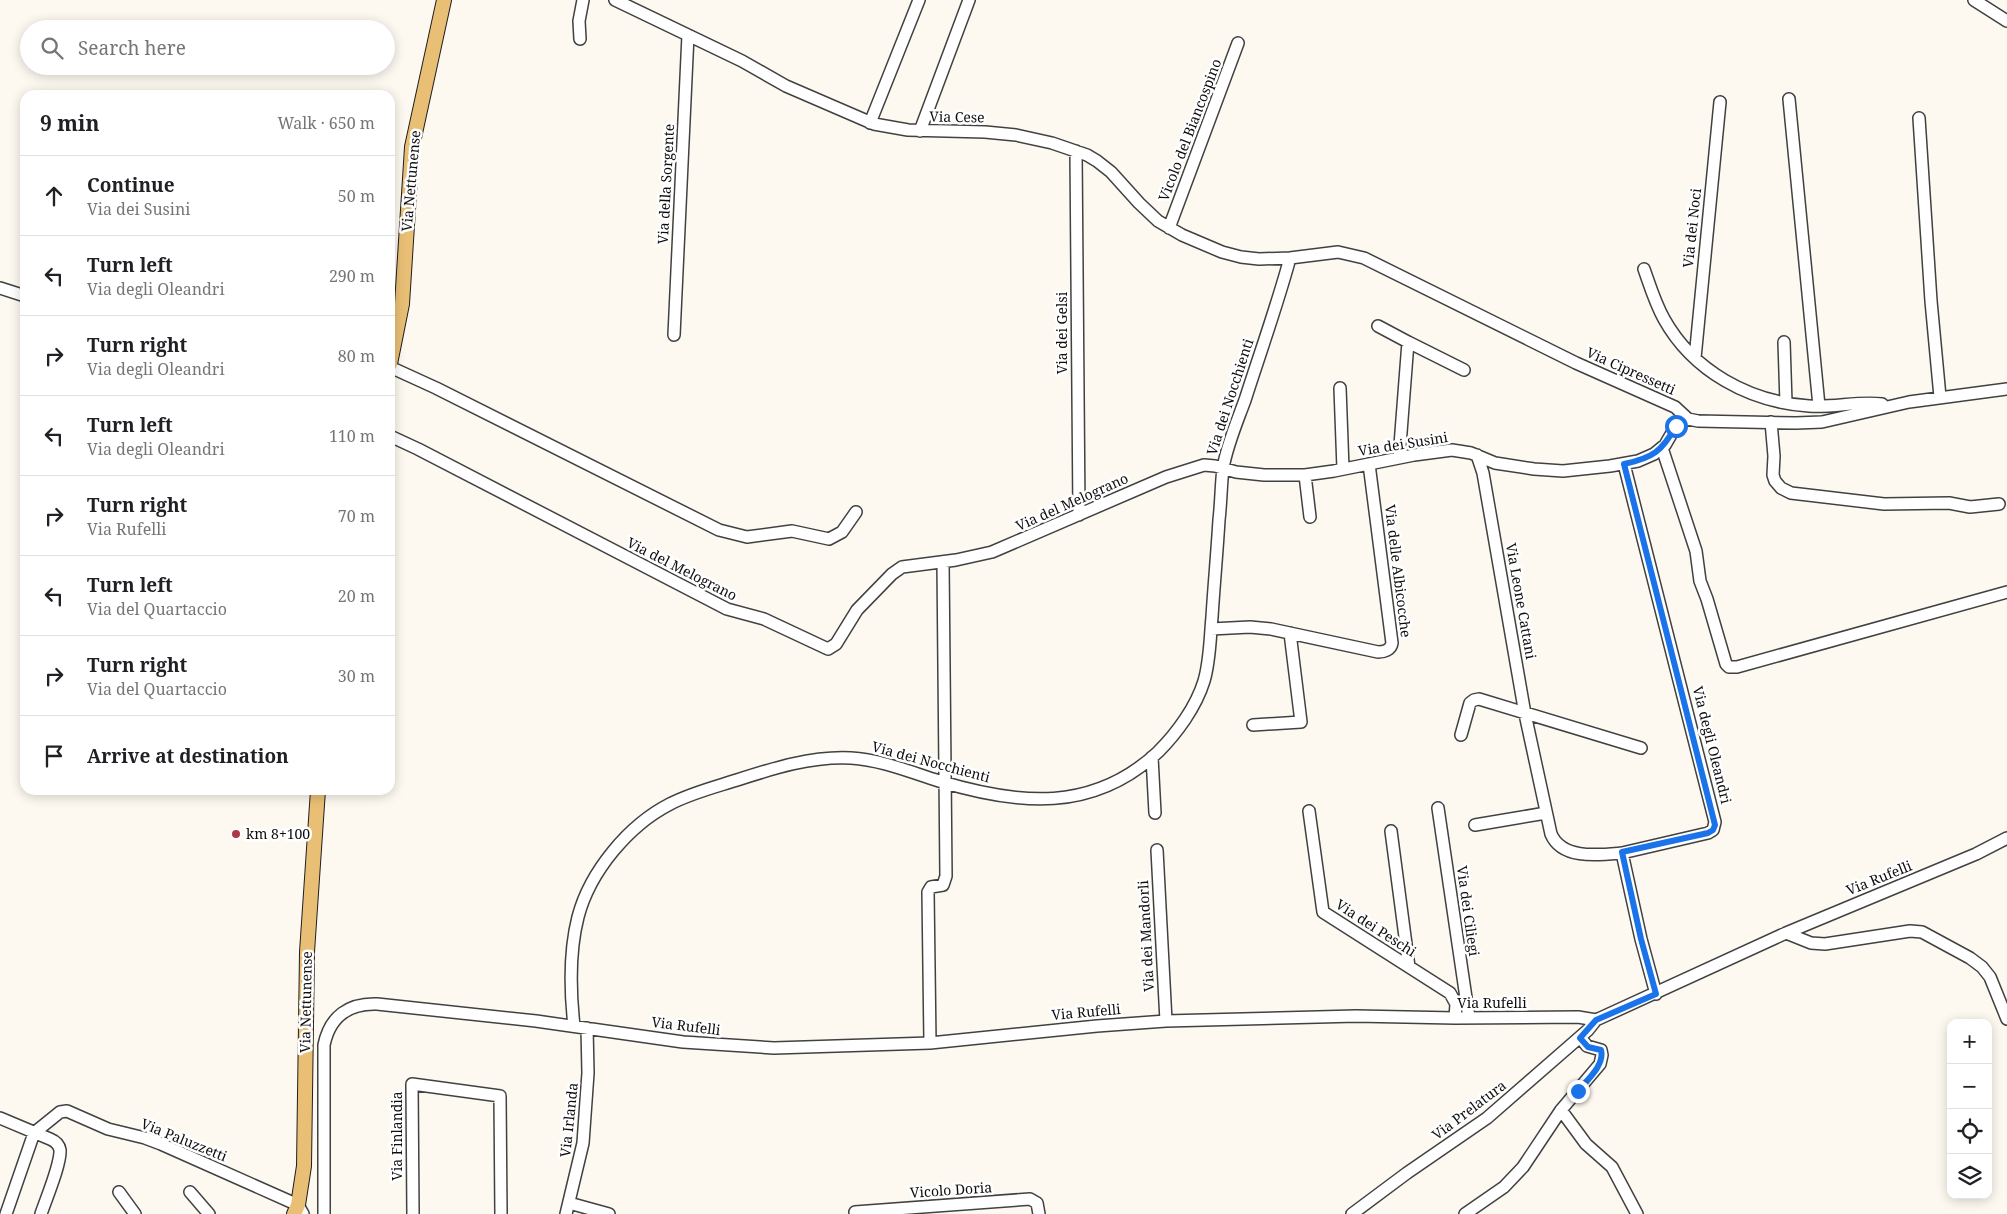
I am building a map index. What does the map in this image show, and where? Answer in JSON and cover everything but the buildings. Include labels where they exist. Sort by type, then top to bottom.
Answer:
[{"type":"main road","name":"Via Nettunense","points":[[395,340],[402,304],[412,147],[444,0]]},
{"type":"main road","name":"Via Nettunense","points":[[299,1211],[304,1166],[306,952],[318,795]]},
{"type":"street","points":[[580,39],[579,21],[583,0]]},
{"type":"street","name":"Via Cese","points":[[615,0],[742,61],[786,86],[870,123],[895,129],[985,132],[1016,135],[1046,141],[1076,151],[1105,166],[1143,208],[1169,228],[1202,244],[1229,254],[1252,258],[1290,258]]},
{"type":"street","points":[[870,123],[919,0]]},
{"type":"street","points":[[920,131],[969,0]]},
{"type":"street","points":[[1974,0],[2007,21]]},
{"type":"street","name":"Via della Sorgente","points":[[674,335],[688,35]]},
{"type":"street","name":"Vicolo del Biancospino","points":[[1169,228],[1238,43]]},
{"type":"street","points":[[1789,100],[1819,406]]},
{"type":"street","name":"Via dei Noci","points":[[1695,358],[1720,102]]},
{"type":"street","points":[[1919,118],[1931,300],[1940,397]]},
{"type":"street","name":"Via dei Gelsi","points":[[1076,151],[1079,515]]},
{"type":"street","name":"Via Cipressetti","points":[[1290,258],[1338,252],[1364,258],[1576,363],[1675,407],[1688,419]]},
{"type":"street","name":"Via dei Nocchienti","points":[[574,1026],[571,969],[574,933],[580,910],[594,880],[613,851],[637,826],[656,812],[687,796],[790,764],[847,758],[871,760],[946,783],[1008,797],[1039,800],[1061,799],[1106,785],[1135,770],[1152,757],[1174,733],[1198,696],[1205,674],[1211,629],[1223,468],[1290,258]]},
{"type":"street","points":[[1644,269],[1662,316],[1679,341],[1712,373],[1735,387],[1786,403],[1819,406],[1876,403],[1888,407]]},
{"type":"street","points":[[0,288],[20,294]]},
{"type":"street","points":[[1378,326],[1464,370]]},
{"type":"street","points":[[1399,458],[1408,342]]},
{"type":"street","points":[[1784,342],[1786,403]]},
{"type":"street","points":[[395,368],[718,530],[747,536],[792,531],[829,539],[842,532],[856,512]]},
{"type":"street","points":[[1340,388],[1343,469]]},
{"type":"street","points":[[2007,389],[1940,397],[1822,422],[1698,421],[1688,419],[1676,426],[1662,448],[1696,551],[1700,581],[1707,598],[1726,664],[1730,667],[1737,667],[2007,592]]},
{"type":"street","points":[[1771,422],[1774,456],[1773,475],[1781,488],[1791,493],[1841,501],[1884,504],[1949,503],[1970,507],[1999,504]]},
{"type":"street","name":"Via del Melograno","points":[[395,438],[727,609],[764,619],[825,649],[831,648],[836,644],[855,613],[896,570],[910,565],[942,562],[992,552],[1179,472],[1204,465],[1223,468]]},
{"type":"street","name":"Via dei Susini","points":[[1223,468],[1236,472],[1264,475],[1305,475],[1446,450],[1463,451],[1492,462],[1555,471],[1624,464],[1650,456],[1662,448]]},
{"type":"street","name":"Via Leone Cattani","points":[[1476,455],[1482,468],[1525,714],[1553,839],[1561,847],[1577,853],[1590,855],[1622,852]]},
{"type":"street","name":"Via Leone Cattani","points":[[1486,494],[1487,478],[1492,462]]},
{"type":"street","name":"Via delle Albicocche","points":[[1211,629],[1250,627],[1290,633],[1378,652],[1385,651],[1392,646],[1369,464]]},
{"type":"street","name":"Via degli Oleandri","points":[[1622,852],[1708,833],[1713,830],[1715,825],[1624,464]]},
{"type":"street","points":[[1305,475],[1310,517]]},
{"type":"street","points":[[930,1043],[928,894],[931,887],[943,885],[946,878],[942,562]]},
{"type":"street","points":[[1253,724],[1301,722],[1290,633]]},
{"type":"street","points":[[1461,735],[1469,706],[1476,699],[1641,748]]},
{"type":"street","points":[[1152,757],[1155,813]]},
{"type":"street","name":"Via dei Ciliegi","points":[[1438,808],[1469,1018]]},
{"type":"street","name":"Via dei Peschi","points":[[1309,811],[1322,912],[1452,995],[1456,1004],[1455,1018]]},
{"type":"street","points":[[1475,825],[1546,813]]},
{"type":"street","points":[[1391,830],[1409,967]]},
{"type":"street","name":"Via Rufelli","points":[[323,1213],[324,1051],[329,1028],[340,1014],[354,1006],[378,1004],[574,1026],[683,1042],[740,1047],[785,1048],[930,1043],[1166,1021],[1356,1016],[1455,1018],[1578,1017],[1596,1020],[1786,933],[1960,861],[2007,838]]},
{"type":"street","name":"Via dei Mandorli","points":[[1157,850],[1166,1021]]},
{"type":"street","points":[[1622,852],[1639,932],[1656,994]]},
{"type":"street","points":[[1786,933],[1812,943],[1825,944],[1912,931],[1922,932],[1982,967],[1990,978],[2007,1019]]},
{"type":"street","name":"Via Prelatura","points":[[1352,1214],[1407,1173],[1487,1118],[1580,1038],[1596,1020]]},
{"type":"street","name":"Via Irlanda","points":[[568,1208],[583,1143],[588,1073],[587,1028]]},
{"type":"street","points":[[1465,1214],[1504,1187],[1518,1172],[1561,1110],[1592,1075],[1601,1060],[1601,1050],[1588,1047],[1580,1038]]},
{"type":"street","name":"Via Finlandia","points":[[413,1214],[412,1084],[500,1096],[501,1214]]},
{"type":"street","points":[[1561,1110],[1586,1144],[1612,1167],[1637,1214]]},
{"type":"street","name":"Via Paluzzetti","points":[[34,1133],[60,1112],[69,1111],[108,1129],[150,1140],[299,1211]]},
{"type":"street","points":[[0,1118],[54,1140],[60,1150],[59,1160],[41,1214]]},
{"type":"street","points":[[6,1214],[34,1133]]},
{"type":"street","points":[[120,1192],[135,1214]]},
{"type":"street","points":[[190,1192],[209,1214]]},
{"type":"street","name":"Vicolo Doria","points":[[855,1212],[1030,1199],[1037,1203],[1039,1214]]},
{"type":"street","points":[[568,1208],[609,1214]]},
{"type":"place","name":"km 8+100","points":[[236,834]]},
{"type":"route","points":[[1578,1091],[1600,1064],[1602,1054],[1602,1051],[1598,1048],[1585,1045],[1580,1038],[1596,1020],[1656,994],[1641,939],[1622,852],[1712,832],[1715,827],[1624,464],[1644,459],[1654,454],[1667,443],[1676,426]]}]
